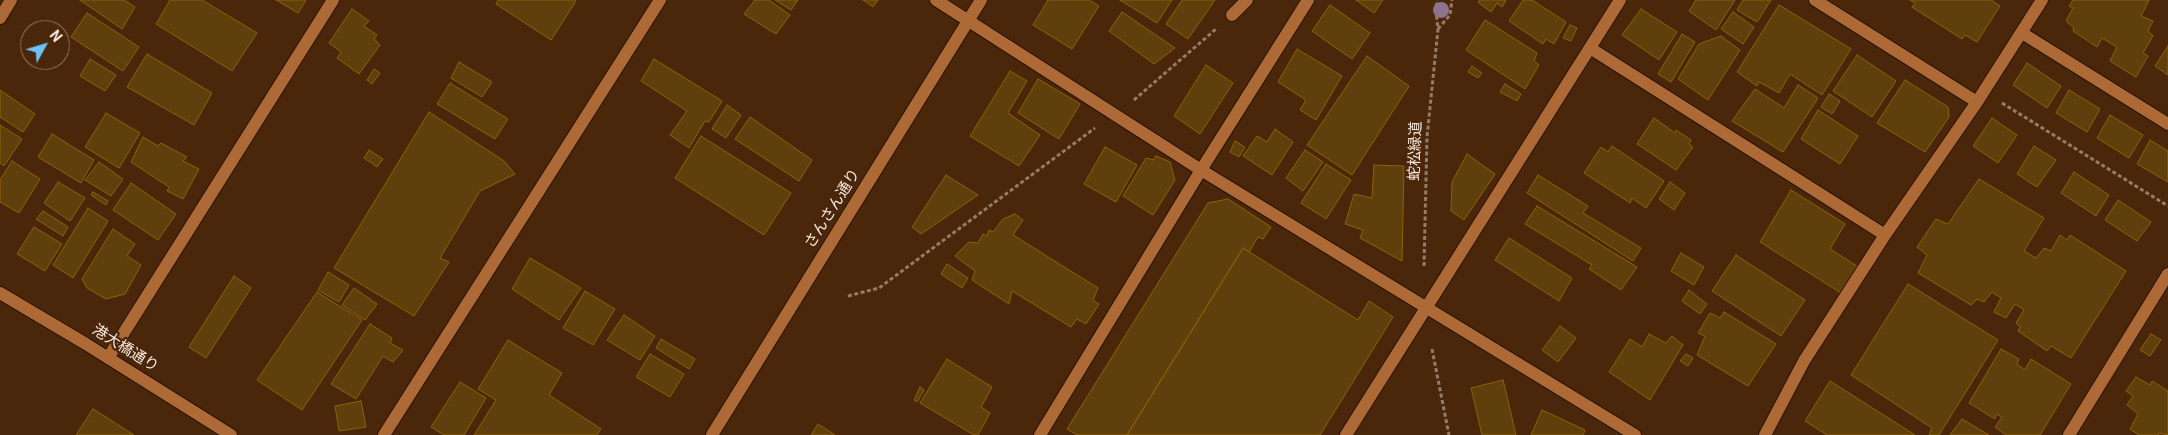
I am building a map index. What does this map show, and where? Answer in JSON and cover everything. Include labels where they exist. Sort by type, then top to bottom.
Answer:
[{"type":"street","points":[[0,18],[11,0]]},
{"type":"street","points":[[108,358],[334,0]]},
{"type":"street","points":[[384,435],[660,0]]},
{"type":"street","points":[[936,0],[1201,170],[1635,435]]},
{"type":"street","name":"さんさん通り","points":[[712,435],[981,0]]},
{"type":"street","points":[[1232,15],[1248,0]]},
{"type":"street","points":[[1040,435],[1201,170],[1308,0]]},
{"type":"street","points":[[1346,435],[1620,0]]},
{"type":"street","points":[[1815,0],[1977,102]]},
{"type":"street","points":[[1766,435],[1804,361],[1885,234],[1977,102],[2042,0]]},
{"type":"street","points":[[2022,33],[2168,124]]},
{"type":"street","points":[[1590,48],[1885,234]]},
{"type":"street","points":[[2069,435],[2168,274]]},
{"type":"street","name":"港大橋通り","points":[[0,293],[231,435]]},
{"type":"path","name":"蛇松緑道","points":[[1424,273],[1427,137],[1438,29],[1437,0]]},
{"type":"path","name":"蛇松緑道","points":[[1438,29],[1450,15],[1452,0]]},
{"type":"path","points":[[1129,104],[1232,15]]},
{"type":"path","points":[[1977,102],[1998,101],[2168,206]]},
{"type":"path","points":[[848,296],[879,288],[1100,125]]},
{"type":"path","points":[[1432,349],[1449,435]]},
{"type":"building","points":[[80,0],[124,0],[135,7],[122,29]]},
{"type":"building","points":[[170,0],[202,0],[257,33],[232,71],[156,24]]},
{"type":"building","points":[[276,0],[306,0],[298,13]]},
{"type":"building","points":[[498,0],[576,1],[551,40],[496,4]]},
{"type":"building","points":[[755,0],[769,0],[790,15],[776,34],[744,14]]},
{"type":"building","points":[[775,0],[798,0],[791,10]]},
{"type":"building","points":[[863,0],[878,0],[873,7]]},
{"type":"building","points":[[1048,0],[1089,0],[1099,6],[1072,49],[1033,25]]},
{"type":"building","points":[[1120,0],[1172,0],[1157,23]]},
{"type":"building","points":[[1182,0],[1215,0],[1188,39],[1166,24]]},
{"type":"building","points":[[1356,0],[1383,0],[1374,13]]},
{"type":"building","points":[[1480,0],[1506,0],[1502,7],[1497,3],[1491,12],[1478,2]]},
{"type":"building","points":[[1523,0],[1532,0],[1566,22],[1554,44],[1546,39],[1543,44],[1509,21]]},
{"type":"building","points":[[1696,0],[1735,0],[1716,30],[1689,11]]},
{"type":"building","points":[[1743,0],[1771,0],[1757,22],[1737,10]]},
{"type":"building","points":[[1910,0],[1991,0],[2000,6],[1977,42],[1965,35],[1962,39],[1912,7],[1915,3]]},
{"type":"building","points":[[2073,0],[2149,0],[2141,16],[2153,21],[2148,31],[2153,36],[2143,53],[2148,56],[2136,77],[2110,61],[2117,47],[2102,38],[2097,47],[2073,31],[2074,28],[2066,21],[2073,8],[2069,6]]},
{"type":"building","points":[[1330,5],[1370,33],[1352,59],[1312,31]]},
{"type":"building","points":[[1779,5],[1851,49],[1822,95],[1790,74],[1779,93],[1759,82],[1757,86],[1737,72]]},
{"type":"building","points":[[352,9],[369,21],[364,26],[377,35],[374,39],[380,45],[359,74],[337,58],[341,52],[329,43]]},
{"type":"building","points":[[1641,9],[1677,32],[1659,60],[1622,35]]},
{"type":"building","points":[[1122,12],[1175,48],[1154,64],[1109,31]]},
{"type":"building","points":[[1733,12],[1754,27],[1743,44],[1721,29]]},
{"type":"building","points":[[87,13],[139,47],[123,71],[71,37]]},
{"type":"building","points":[[1485,20],[1537,53],[1534,61],[1539,65],[1525,89],[1466,50]]},
{"type":"building","points":[[1570,25],[1577,28],[1571,41],[1563,38]]},
{"type":"building","points":[[1682,34],[1695,42],[1671,82],[1658,74]]},
{"type":"building","points":[[1721,36],[1740,50],[1708,100],[1678,79],[1699,44]]},
{"type":"building","points":[[2168,46],[2168,75],[2155,66]]},
{"type":"building","points":[[1297,49],[1342,76],[1316,120],[1300,110],[1306,100],[1278,82]]},
{"type":"building","points":[[147,54],[212,93],[194,125],[127,87]]},
{"type":"building","points":[[1857,55],[1896,81],[1872,117],[1833,91]]},
{"type":"building","points":[[1367,56],[1409,86],[1352,175],[1307,145]]},
{"type":"building","points":[[90,59],[116,75],[105,91],[80,76]]},
{"type":"building","points":[[654,59],[722,101],[709,122],[705,121],[689,148],[670,135],[687,111],[641,81]]},
{"type":"building","points":[[459,62],[492,82],[482,97],[451,78]]},
{"type":"building","points":[[2027,63],[2061,86],[2047,108],[2013,85]]},
{"type":"building","points":[[1206,65],[1233,83],[1200,134],[1174,116]]},
{"type":"building","points":[[1472,66],[1482,73],[1478,78],[1468,72]]},
{"type":"building","points":[[374,69],[380,73],[372,84],[367,80]]},
{"type":"building","points":[[1010,71],[1027,81],[1008,113],[1040,135],[1019,166],[970,136]]},
{"type":"building","points":[[1038,79],[1080,104],[1059,139],[1018,113]]},
{"type":"building","points":[[1905,80],[1948,107],[1949,117],[1925,152],[1877,123]]},
{"type":"building","points":[[450,83],[508,119],[495,139],[437,104]]},
{"type":"building","points":[[1505,84],[1521,94],[1517,101],[1500,92]]},
{"type":"building","points":[[1798,85],[1818,98],[1783,152],[1732,121],[1755,89],[1784,108]]},
{"type":"building","points":[[0,90],[35,114],[23,132],[0,117]]},
{"type":"building","points":[[2069,90],[2100,109],[2087,132],[2056,113]]},
{"type":"building","points":[[1829,94],[1840,101],[1832,114],[1821,107]]},
{"type":"building","points":[[727,105],[741,115],[726,138],[712,129]]},
{"type":"building","points":[[1818,110],[1858,136],[1840,164],[1801,139]]},
{"type":"building","points":[[429,112],[504,161],[515,174],[480,191],[440,258],[449,262],[414,316],[334,268]]},
{"type":"building","points":[[106,113],[140,133],[119,168],[85,147]]},
{"type":"building","points":[[2110,115],[2143,135],[2129,158],[2097,138]]},
{"type":"building","points":[[750,117],[812,160],[799,181],[735,139]]},
{"type":"building","points":[[1654,118],[1675,133],[1676,130],[1691,140],[1689,144],[1693,147],[1676,170],[1637,144]]},
{"type":"building","points":[[1992,118],[2017,135],[1998,163],[1973,146]]},
{"type":"building","points":[[0,125],[22,139],[4,166],[0,163]]},
{"type":"building","points":[[1275,129],[1293,142],[1272,175],[1243,156],[1257,136],[1267,142]]},
{"type":"building","points":[[52,134],[94,160],[81,183],[38,157]]},
{"type":"building","points":[[701,136],[791,193],[764,235],[675,178]]},
{"type":"building","points":[[143,137],[158,146],[161,143],[187,157],[183,161],[199,169],[183,199],[167,191],[169,187],[131,162]]},
{"type":"building","points":[[2150,140],[2168,151],[2168,182],[2137,164]]},
{"type":"building","points":[[1235,141],[1245,147],[1239,157],[1230,152]]},
{"type":"building","points":[[1612,146],[1664,181],[1646,208],[1632,198],[1630,203],[1584,173],[1601,147],[1608,152]]},
{"type":"building","points":[[2034,146],[2056,160],[2037,187],[2017,174]]},
{"type":"building","points":[[1105,147],[1137,165],[1116,202],[1084,184]]},
{"type":"building","points":[[369,150],[383,159],[377,167],[364,158]]},
{"type":"building","points":[[1305,150],[1323,162],[1303,191],[1286,178]]},
{"type":"building","points":[[1467,154],[1495,174],[1464,220],[1451,211],[1452,182]]},
{"type":"building","points":[[1156,156],[1170,162],[1175,180],[1153,215],[1123,196],[1146,158],[1153,160]]},
{"type":"building","points":[[12,161],[40,179],[19,213],[0,202],[0,180]]},
{"type":"building","points":[[99,162],[123,179],[111,196],[85,180]]},
{"type":"building","points":[[1326,164],[1351,180],[1326,219],[1301,203]]},
{"type":"building","points":[[1374,165],[1404,166],[1402,261],[1360,238],[1363,230],[1345,224],[1354,194],[1372,198]]},
{"type":"building","points":[[2074,172],[2109,195],[2096,216],[2061,193]]},
{"type":"building","points":[[946,175],[978,195],[921,234],[912,227]]},
{"type":"building","points":[[1538,175],[1588,206],[1583,213],[1641,248],[1633,261],[1527,193]]},
{"type":"building","points":[[1979,179],[2044,218],[2024,251],[2036,258],[2044,248],[2051,251],[2060,235],[2067,240],[2070,235],[2126,271],[2071,358],[2051,346],[2047,351],[2018,331],[2020,327],[2016,323],[2024,310],[2015,304],[2006,318],[1994,312],[2001,298],[1992,292],[1984,302],[1977,299],[1971,305],[1918,273],[1927,255],[1917,247],[1936,219],[1948,224]]},
{"type":"building","points":[[58,182],[85,198],[70,221],[44,203]]},
{"type":"building","points":[[1670,182],[1685,193],[1674,210],[1659,199]]},
{"type":"building","points":[[131,183],[176,214],[158,240],[113,210]]},
{"type":"building","points":[[1791,190],[1845,224],[1830,249],[1857,266],[1841,293],[1760,242]]},
{"type":"building","points":[[93,192],[108,201],[106,205],[91,195]]},
{"type":"building","points":[[1228,199],[1271,227],[1263,239],[1258,237],[1249,252],[1243,248],[1127,435],[1077,435],[1067,429],[1208,203]]},
{"type":"building","points":[[2118,200],[2151,222],[2137,241],[2105,220]]},
{"type":"building","points":[[1537,206],[1637,267],[1621,290],[1589,269],[1592,265],[1525,224]]},
{"type":"building","points":[[88,208],[108,221],[73,278],[53,265]]},
{"type":"building","points":[[43,211],[68,227],[63,236],[36,219]]},
{"type":"building","points":[[1015,214],[1023,220],[1013,235],[1098,288],[1093,300],[1099,304],[1086,324],[1077,319],[1071,327],[1012,291],[1009,304],[972,280],[975,271],[955,256],[969,242],[978,243],[983,234],[987,236],[989,230],[993,232],[1003,219]]},
{"type":"building","points":[[34,227],[62,244],[45,271],[17,254]]},
{"type":"building","points":[[113,229],[135,244],[127,256],[141,265],[125,294],[106,299],[87,288],[82,279]]},
{"type":"building","points":[[1509,238],[1572,278],[1559,301],[1495,260]]},
{"type":"building","points":[[1243,248],[1358,320],[1369,301],[1393,317],[1320,435],[1127,435]]},
{"type":"building","points":[[1681,253],[1704,267],[1694,285],[1671,271]]},
{"type":"building","points":[[1736,255],[1805,300],[1781,336],[1712,291]]},
{"type":"building","points":[[530,258],[581,288],[559,320],[512,289]]},
{"type":"building","points":[[947,264],[968,278],[962,288],[941,274]]},
{"type":"building","points":[[328,272],[349,285],[339,302],[318,290]]},
{"type":"building","points":[[234,276],[251,288],[206,358],[189,347]]},
{"type":"building","points":[[1908,284],[1998,340],[1939,435],[1929,435],[1932,428],[1851,375]]},
{"type":"building","points":[[354,288],[377,304],[365,320],[342,305]]},
{"type":"building","points":[[1689,290],[1707,304],[1700,314],[1682,301]]},
{"type":"building","points":[[585,291],[615,309],[593,345],[563,328]]},
{"type":"building","points":[[317,292],[362,320],[302,410],[257,380]]},
{"type":"building","points":[[1724,312],[1776,344],[1748,386],[1697,355],[1705,336],[1698,333],[1710,313],[1720,318]]},
{"type":"building","points":[[624,315],[655,336],[640,360],[607,340]]},
{"type":"building","points":[[370,324],[392,338],[390,343],[403,350],[393,362],[383,356],[356,399],[331,384]]},
{"type":"building","points":[[1560,326],[1576,338],[1558,362],[1542,350]]},
{"type":"building","points":[[1649,334],[1666,343],[1672,336],[1683,345],[1650,400],[1609,372],[1630,339],[1642,347]]},
{"type":"building","points":[[2151,334],[2161,340],[2150,356],[2140,350]]},
{"type":"building","points":[[661,339],[695,359],[689,369],[656,348]]},
{"type":"building","points":[[508,340],[562,373],[549,395],[601,429],[597,435],[474,435],[496,400],[478,389]]},
{"type":"building","points":[[2001,349],[2019,359],[2017,364],[2025,370],[2031,359],[2071,384],[2040,435],[2006,435],[1995,427],[2002,417],[1996,414],[1995,419],[1969,403]]},
{"type":"building","points":[[650,354],[684,374],[670,397],[636,377]]},
{"type":"building","points":[[1686,354],[1693,358],[1688,366],[1680,361]]},
{"type":"building","points":[[947,359],[992,387],[981,407],[990,413],[978,435],[974,435],[920,403]]},
{"type":"building","points":[[2136,377],[2150,385],[2152,381],[2168,391],[2168,435],[2159,433],[2158,435],[2139,435],[2130,429],[2138,414],[2127,405],[2133,396],[2126,391]]},
{"type":"building","points":[[1503,380],[1516,435],[1482,435],[1471,388]]},
{"type":"building","points":[[1830,381],[1915,435],[1827,435],[1805,421]]},
{"type":"building","points":[[460,382],[486,398],[464,435],[444,435],[431,427]]},
{"type":"building","points":[[920,387],[924,390],[917,402],[914,400]]},
{"type":"building","points":[[361,401],[366,427],[339,431],[335,406]]},
{"type":"building","points":[[93,409],[134,435],[76,435]]},
{"type":"building","points":[[1542,410],[1585,430],[1583,435],[1531,435]]},
{"type":"building","points":[[1962,419],[1989,435],[1950,435]]},
{"type":"building","points":[[818,424],[835,435],[811,435]]}]
